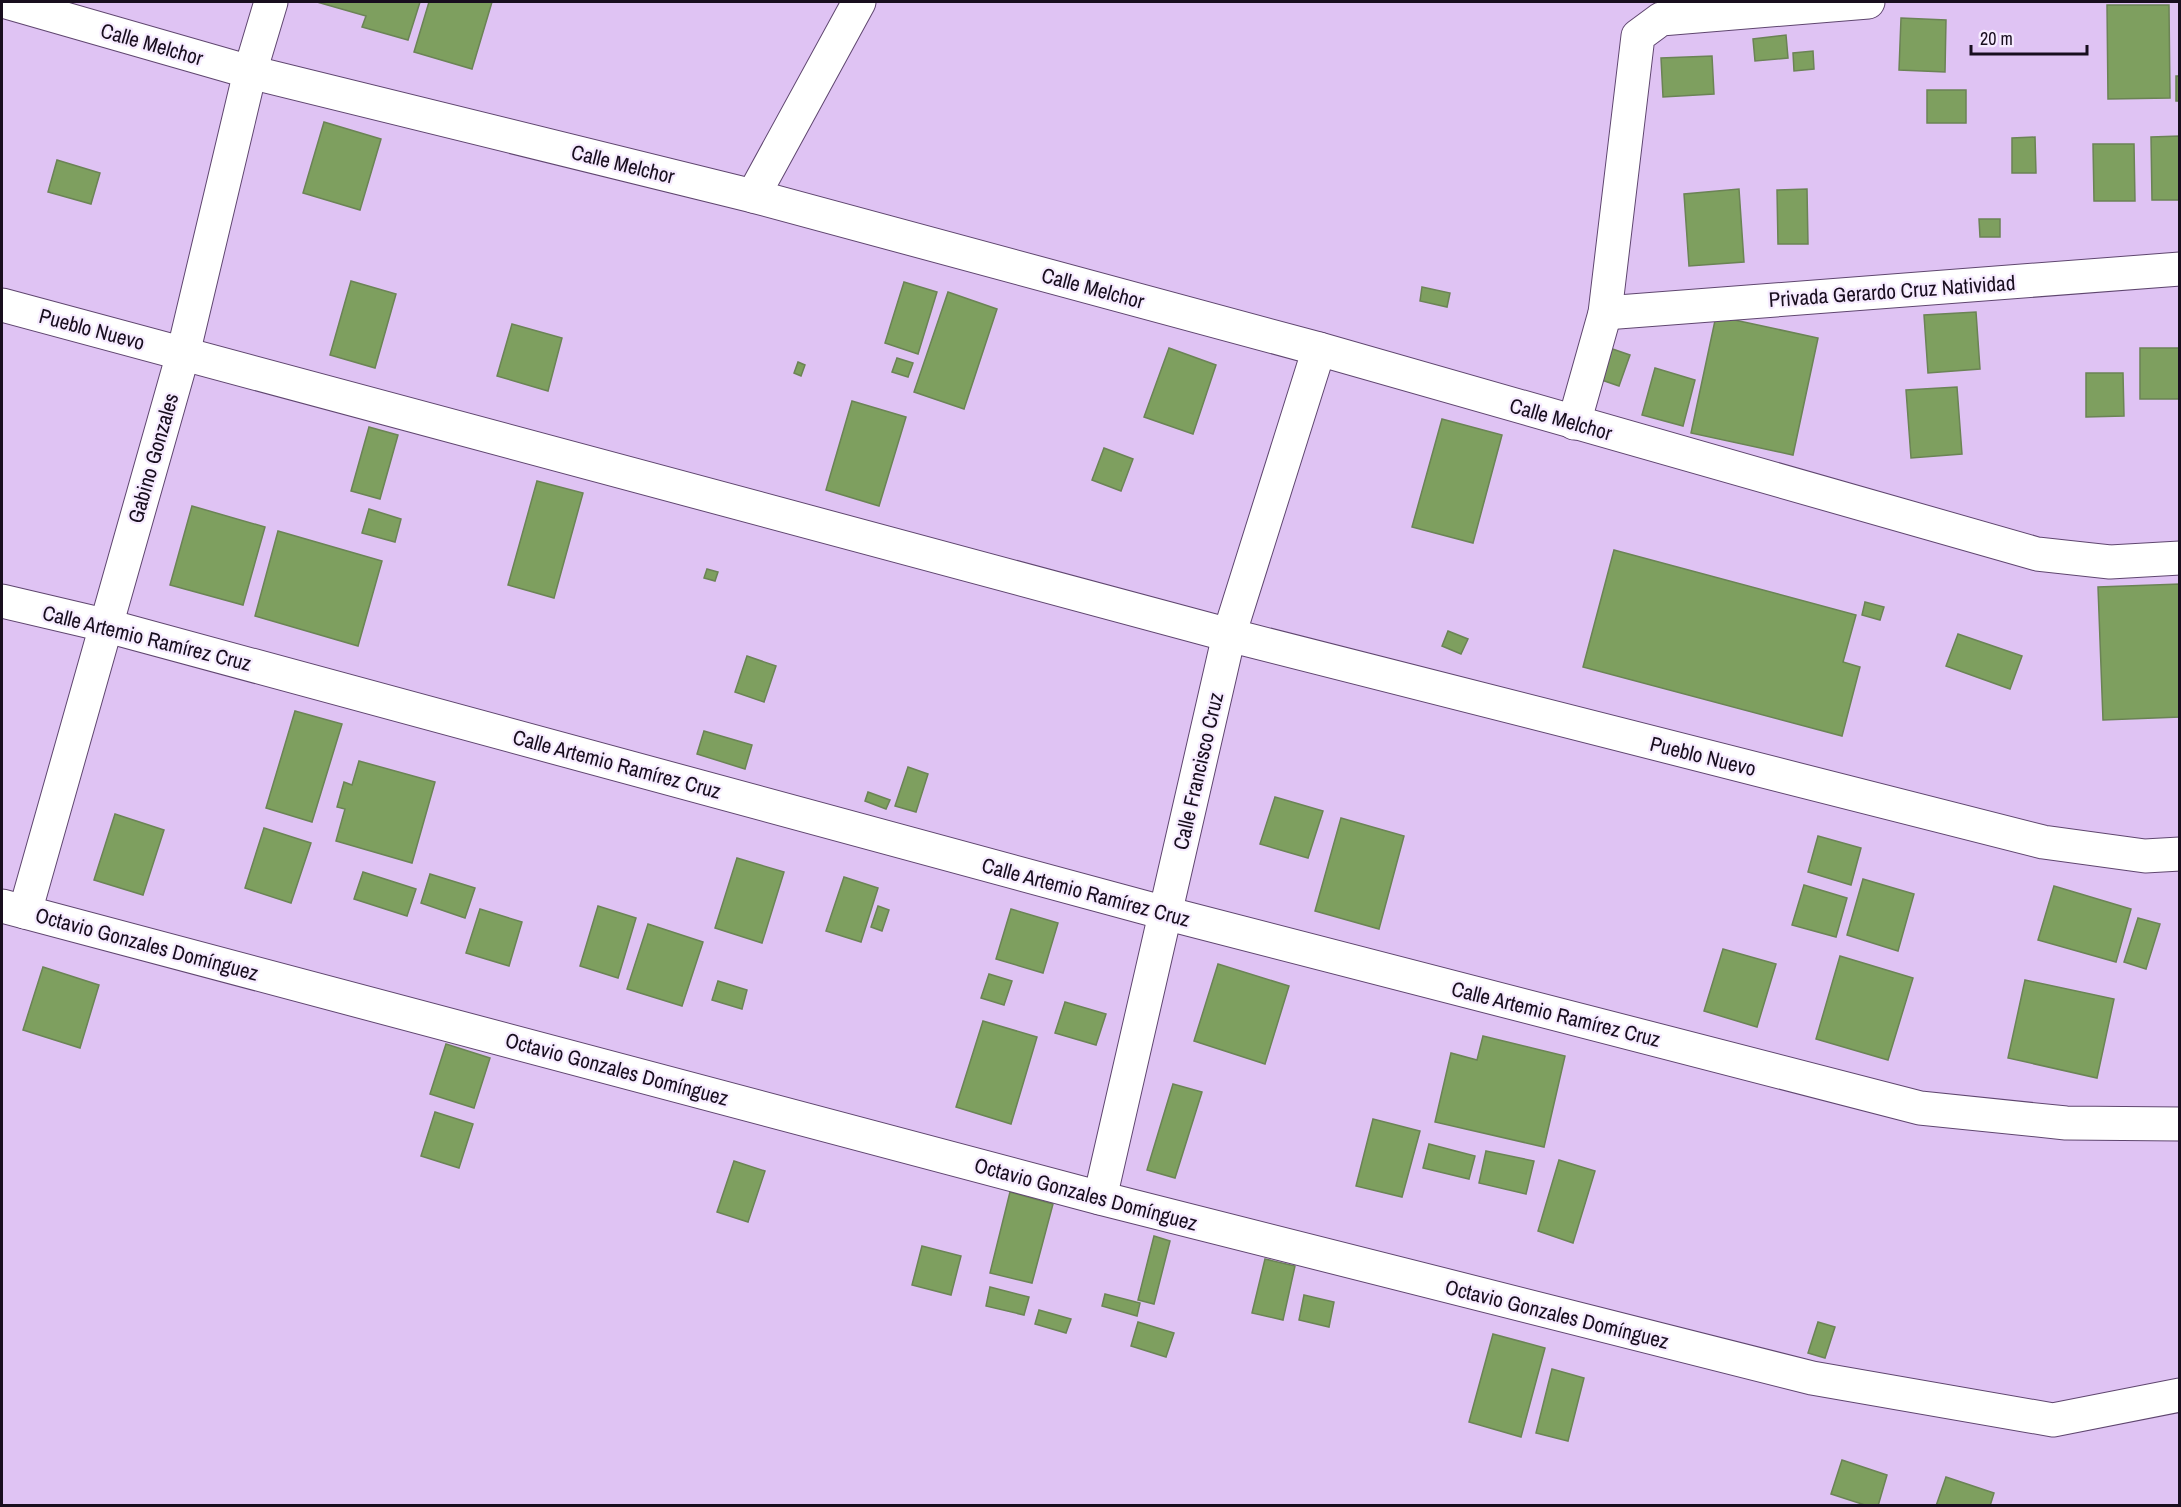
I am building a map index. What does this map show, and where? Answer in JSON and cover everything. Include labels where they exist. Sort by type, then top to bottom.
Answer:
[{"type":"street","name":"Calle Melchor","points":[[6,2],[250,72],[753,196],[1319,349],[2037,554],[2110,562],[2180,558]]},
{"type":"street","name":"Gabino Gonzales","points":[[13,909],[104,625],[183,354],[250,72],[271,2]]},
{"type":"street","points":[[753,196],[859,2]]},
{"type":"street","points":[[1574,423],[1605,313],[1638,36],[1661,19],[1868,2]]},
{"type":"street","name":"Privada Gerardo Cruz Natividad","points":[[1605,313],[2180,269]]},
{"type":"street","name":"Pueblo Nuevo","points":[[2,304],[1229,636],[2043,842],[2145,856],[2180,854]]},
{"type":"street","name":"Calle Francisco Cruz","points":[[1100,1198],[1229,636],[1319,349]]},
{"type":"street","name":"Calle Artemio Ramírez Cruz","points":[[2,601],[104,625],[1165,914],[1920,1108],[2066,1123],[2180,1124]]},
{"type":"street","name":"Octavio Gonzales Domínguez","points":[[13,909],[1100,1198],[1812,1378],[2053,1420],[2180,1395]]},
{"type":"building","points":[[317,2],[420,2],[408,40],[362,27],[366,16]]},
{"type":"building","points":[[429,2],[492,2],[472,69],[414,52]]},
{"type":"building","points":[[2107,5],[2169,5],[2170,98],[2108,99]]},
{"type":"building","points":[[1901,18],[1946,20],[1945,72],[1899,70]]},
{"type":"building","points":[[1786,35],[1788,58],[1755,61],[1753,39]]},
{"type":"building","points":[[1813,51],[1814,69],[1794,71],[1793,53]]},
{"type":"building","points":[[1712,56],[1714,94],[1663,97],[1661,58]]},
{"type":"building","points":[[2176,76],[2180,76],[2180,101],[2176,101]]},
{"type":"building","points":[[1927,90],[1966,90],[1966,123],[1927,123]]},
{"type":"building","points":[[324,122],[381,139],[360,210],[303,193]]},
{"type":"building","points":[[2180,136],[2180,200],[2152,200],[2151,137]]},
{"type":"building","points":[[2035,137],[2036,173],[2012,173],[2012,138]]},
{"type":"building","points":[[2093,144],[2134,144],[2135,201],[2094,201]]},
{"type":"building","points":[[57,160],[100,173],[91,204],[48,192]]},
{"type":"building","points":[[1739,189],[1744,262],[1689,266],[1684,194]]},
{"type":"building","points":[[1807,189],[1808,244],[1778,244],[1777,190]]},
{"type":"building","points":[[1979,219],[2000,219],[2000,237],[1980,237]]},
{"type":"building","points":[[351,281],[396,294],[375,368],[330,355]]},
{"type":"building","points":[[904,282],[937,292],[918,354],[885,343]]},
{"type":"building","points":[[1422,287],[1450,293],[1447,307],[1420,301]]},
{"type":"building","points":[[948,292],[997,309],[964,409],[914,392]]},
{"type":"building","points":[[1976,312],[1980,369],[1928,373],[1924,315]]},
{"type":"building","points":[[1716,316],[1818,338],[1793,455],[1691,433]]},
{"type":"building","points":[[512,324],[562,338],[548,391],[497,376]]},
{"type":"building","points":[[1601,345],[1630,355],[1619,386],[1590,376]]},
{"type":"building","points":[[1169,348],[1216,365],[1193,434],[1144,417]]},
{"type":"building","points":[[2140,348],[2180,348],[2180,399],[2140,399]]},
{"type":"building","points":[[897,358],[913,363],[908,377],[892,372]]},
{"type":"building","points":[[798,362],[805,365],[801,376],[794,373]]},
{"type":"building","points":[[1655,368],[1695,380],[1683,426],[1642,415]]},
{"type":"building","points":[[2086,373],[2123,373],[2124,416],[2086,417]]},
{"type":"building","points":[[1957,387],[1962,454],[1911,458],[1906,390]]},
{"type":"building","points":[[852,401],[906,417],[879,506],[826,490]]},
{"type":"building","points":[[1442,419],[1502,435],[1473,543],[1412,527]]},
{"type":"building","points":[[369,427],[398,435],[380,499],[351,491]]},
{"type":"building","points":[[1104,448],[1133,459],[1121,491],[1092,480]]},
{"type":"building","points":[[537,481],[583,493],[554,598],[508,585]]},
{"type":"building","points":[[192,506],[265,527],[243,605],[170,585]]},
{"type":"building","points":[[369,509],[401,519],[395,542],[362,533]]},
{"type":"building","points":[[278,531],[382,561],[358,646],[255,616]]},
{"type":"building","points":[[1614,550],[1856,615],[1843,662],[1860,667],[1842,736],[1583,667]]},
{"type":"building","points":[[707,569],[718,572],[715,581],[704,578]]},
{"type":"building","points":[[2180,584],[2180,717],[2103,720],[2098,587]]},
{"type":"building","points":[[1865,602],[1884,607],[1880,620],[1862,615]]},
{"type":"building","points":[[1448,631],[1468,639],[1461,654],[1442,646]]},
{"type":"building","points":[[1958,634],[2022,656],[2010,689],[1946,666]]},
{"type":"building","points":[[747,656],[776,666],[764,702],[735,692]]},
{"type":"building","points":[[295,711],[342,724],[312,822],[266,808]]},
{"type":"building","points":[[704,731],[752,745],[745,769],[697,754]]},
{"type":"building","points":[[359,761],[435,782],[412,863],[336,841],[345,809],[337,807],[344,782],[352,785]]},
{"type":"building","points":[[908,767],[928,774],[916,812],[895,806]]},
{"type":"building","points":[[868,792],[890,800],[886,809],[865,801]]},
{"type":"building","points":[[1275,797],[1323,811],[1308,858],[1260,844]]},
{"type":"building","points":[[115,814],[164,830],[143,895],[94,880]]},
{"type":"building","points":[[1341,818],[1404,836],[1379,929],[1315,911]]},
{"type":"building","points":[[264,828],[311,843],[291,903],[245,888]]},
{"type":"building","points":[[1818,836],[1861,848],[1851,885],[1808,872]]},
{"type":"building","points":[[737,858],[784,872],[762,943],[715,928]]},
{"type":"building","points":[[363,872],[416,889],[407,916],[354,899]]},
{"type":"building","points":[[430,874],[475,888],[465,918],[421,903]]},
{"type":"building","points":[[844,877],[878,888],[861,942],[826,931]]},
{"type":"building","points":[[1863,879],[1914,894],[1898,951],[1847,935]]},
{"type":"building","points":[[1804,885],[1847,898],[1836,937],[1792,925]]},
{"type":"building","points":[[2054,886],[2131,909],[2116,962],[2038,940]]},
{"type":"building","points":[[598,906],[636,918],[618,978],[580,966]]},
{"type":"building","points":[[878,906],[889,910],[882,931],[871,927]]},
{"type":"building","points":[[480,909],[522,922],[509,966],[466,953]]},
{"type":"building","points":[[1011,909],[1058,923],[1043,973],[996,959]]},
{"type":"building","points":[[2138,918],[2160,924],[2146,969],[2124,962]]},
{"type":"building","points":[[648,924],[703,942],[682,1006],[627,989]]},
{"type":"building","points":[[1723,949],[1776,964],[1757,1027],[1704,1011]]},
{"type":"building","points":[[1840,956],[1913,978],[1888,1060],[1816,1039]]},
{"type":"building","points":[[1218,964],[1289,986],[1265,1064],[1194,1041]]},
{"type":"building","points":[[43,967],[99,985],[80,1048],[23,1030]]},
{"type":"building","points":[[989,974],[1012,981],[1004,1005],[981,998]]},
{"type":"building","points":[[2025,980],[2114,999],[2097,1078],[2008,1058]]},
{"type":"building","points":[[718,981],[747,990],[742,1009],[712,1000]]},
{"type":"building","points":[[1065,1002],[1106,1014],[1096,1045],[1055,1033]]},
{"type":"building","points":[[983,1021],[1037,1037],[1011,1124],[956,1107]]},
{"type":"building","points":[[1483,1036],[1565,1056],[1544,1147],[1435,1122],[1451,1053],[1477,1060]]},
{"type":"building","points":[[446,1044],[490,1058],[474,1108],[430,1094]]},
{"type":"building","points":[[1173,1084],[1202,1092],[1175,1178],[1147,1170]]},
{"type":"building","points":[[435,1112],[473,1124],[459,1168],[421,1156]]},
{"type":"building","points":[[1373,1119],[1420,1131],[1402,1197],[1356,1186]]},
{"type":"building","points":[[1429,1144],[1475,1156],[1469,1179],[1423,1168]]},
{"type":"building","points":[[1486,1151],[1534,1161],[1526,1194],[1479,1183]]},
{"type":"building","points":[[1559,1160],[1595,1171],[1573,1243],[1538,1231]]},
{"type":"building","points":[[734,1161],[765,1171],[748,1222],[717,1212]]},
{"type":"building","points":[[1010,1192],[1053,1204],[1032,1283],[990,1273]]},
{"type":"building","points":[[1154,1236],[1170,1241],[1154,1304],[1138,1300]]},
{"type":"building","points":[[922,1246],[961,1256],[951,1295],[912,1285]]},
{"type":"building","points":[[1265,1259],[1295,1266],[1283,1320],[1252,1313]]},
{"type":"building","points":[[990,1287],[1029,1297],[1024,1315],[986,1306]]},
{"type":"building","points":[[1105,1294],[1140,1303],[1137,1316],[1102,1306]]},
{"type":"building","points":[[1304,1295],[1334,1302],[1329,1327],[1299,1320]]},
{"type":"building","points":[[1039,1310],[1071,1319],[1066,1333],[1035,1324]]},
{"type":"building","points":[[1138,1322],[1174,1333],[1166,1357],[1131,1346]]},
{"type":"building","points":[[1818,1322],[1835,1327],[1825,1358],[1808,1353]]},
{"type":"building","points":[[1493,1334],[1545,1348],[1521,1437],[1469,1422]]},
{"type":"building","points":[[1552,1369],[1584,1378],[1568,1441],[1536,1433]]},
{"type":"building","points":[[1842,1460],[1887,1475],[1878,1506],[1868,1506],[1831,1494]]},
{"type":"building","points":[[1946,1477],[1994,1493],[1990,1506],[1936,1506]]}]
